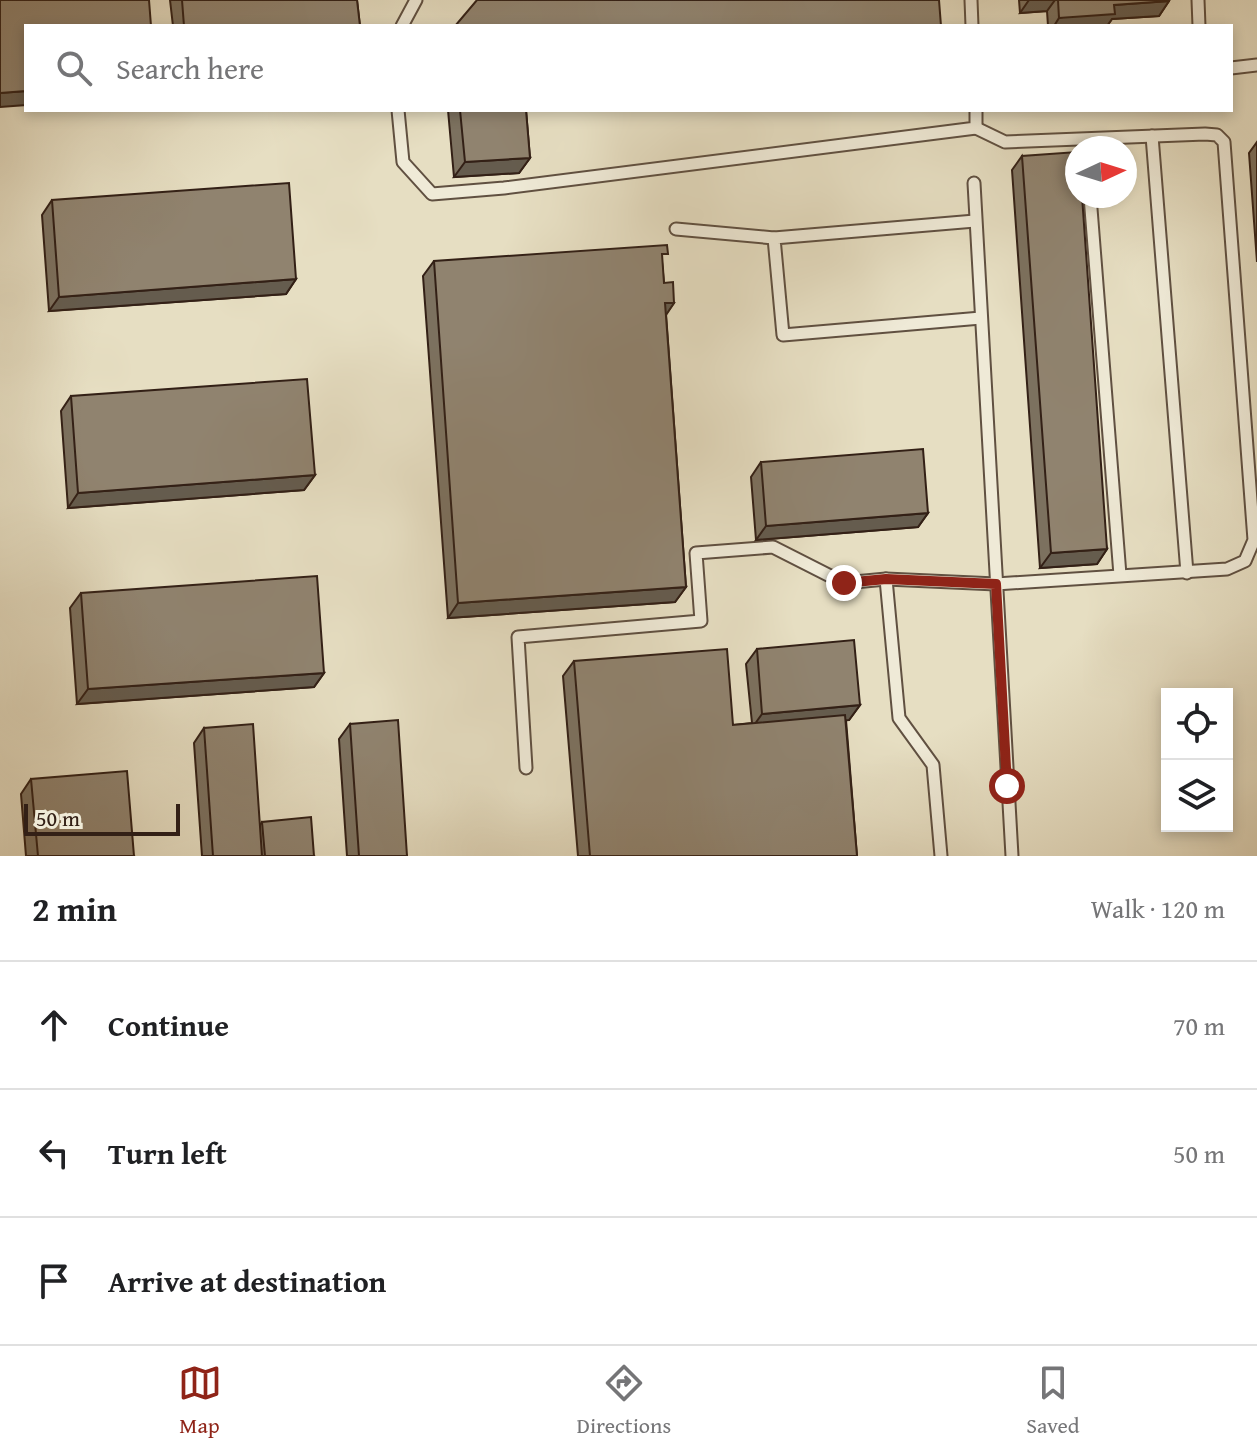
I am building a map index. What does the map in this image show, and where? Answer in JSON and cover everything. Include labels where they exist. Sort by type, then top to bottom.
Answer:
[{"type":"lane","points":[[403,24],[416,0]]},
{"type":"lane","points":[[971,0],[972,24]]},
{"type":"lane","points":[[1198,0],[1199,24]]},
{"type":"lane","points":[[1233,68],[1257,65]]},
{"type":"lane","points":[[398,112],[403,162],[432,194],[504,188],[976,128],[1005,142],[1065,143]]},
{"type":"lane","points":[[976,112],[976,128]]},
{"type":"lane","points":[[526,768],[518,637],[701,621],[696,553],[773,547],[844,583],[886,579],[996,584],[1187,573],[1227,569],[1245,561],[1254,540],[1224,142],[1217,135],[1137,138]]},
{"type":"lane","points":[[1152,136],[1187,573]]},
{"type":"lane","points":[[974,183],[1012,856]]},
{"type":"lane","points":[[1091,208],[1120,575]]},
{"type":"lane","points":[[676,229],[774,238],[975,221]]},
{"type":"lane","points":[[774,238],[783,335],[981,318]]},
{"type":"lane","points":[[886,579],[899,718],[933,765],[941,856]]},
{"type":"building","points":[[0,0],[149,0],[151,24],[24,24],[24,91],[0,93]]},
{"type":"building","points":[[182,0],[357,0],[360,24],[184,24]]},
{"type":"building","points":[[477,0],[939,0],[941,24],[457,24]]},
{"type":"building","points":[[1058,0],[1169,1],[1114,5],[1115,14],[1059,18]]},
{"type":"building","points":[[460,112],[526,112],[530,158],[465,162]]},
{"type":"building","points":[[1065,153],[1065,208],[1083,208],[1107,549],[1051,553],[1022,156]]},
{"type":"building","points":[[289,183],[296,279],[59,297],[52,200]]},
{"type":"building","points":[[667,245],[668,254],[662,254],[664,283],[673,282],[674,303],[665,303],[686,587],[458,603],[434,261]]},
{"type":"building","points":[[307,379],[315,475],[78,493],[71,396]]},
{"type":"building","points":[[923,449],[928,513],[766,526],[761,462]]},
{"type":"building","points":[[317,576],[324,673],[88,689],[81,593]]},
{"type":"building","points":[[854,640],[860,705],[762,714],[757,649]]},
{"type":"building","points":[[727,649],[733,725],[845,715],[857,856],[590,856],[574,661]]},
{"type":"building","points":[[398,720],[407,856],[359,856],[350,724]]},
{"type":"building","points":[[253,724],[262,856],[213,856],[204,728]]},
{"type":"building","points":[[127,771],[134,856],[38,856],[31,779]]},
{"type":"building","points":[[311,817],[314,856],[265,856],[262,822]]},
{"type":"route","points":[[844,583],[886,579],[996,584],[1007,786]]}]
